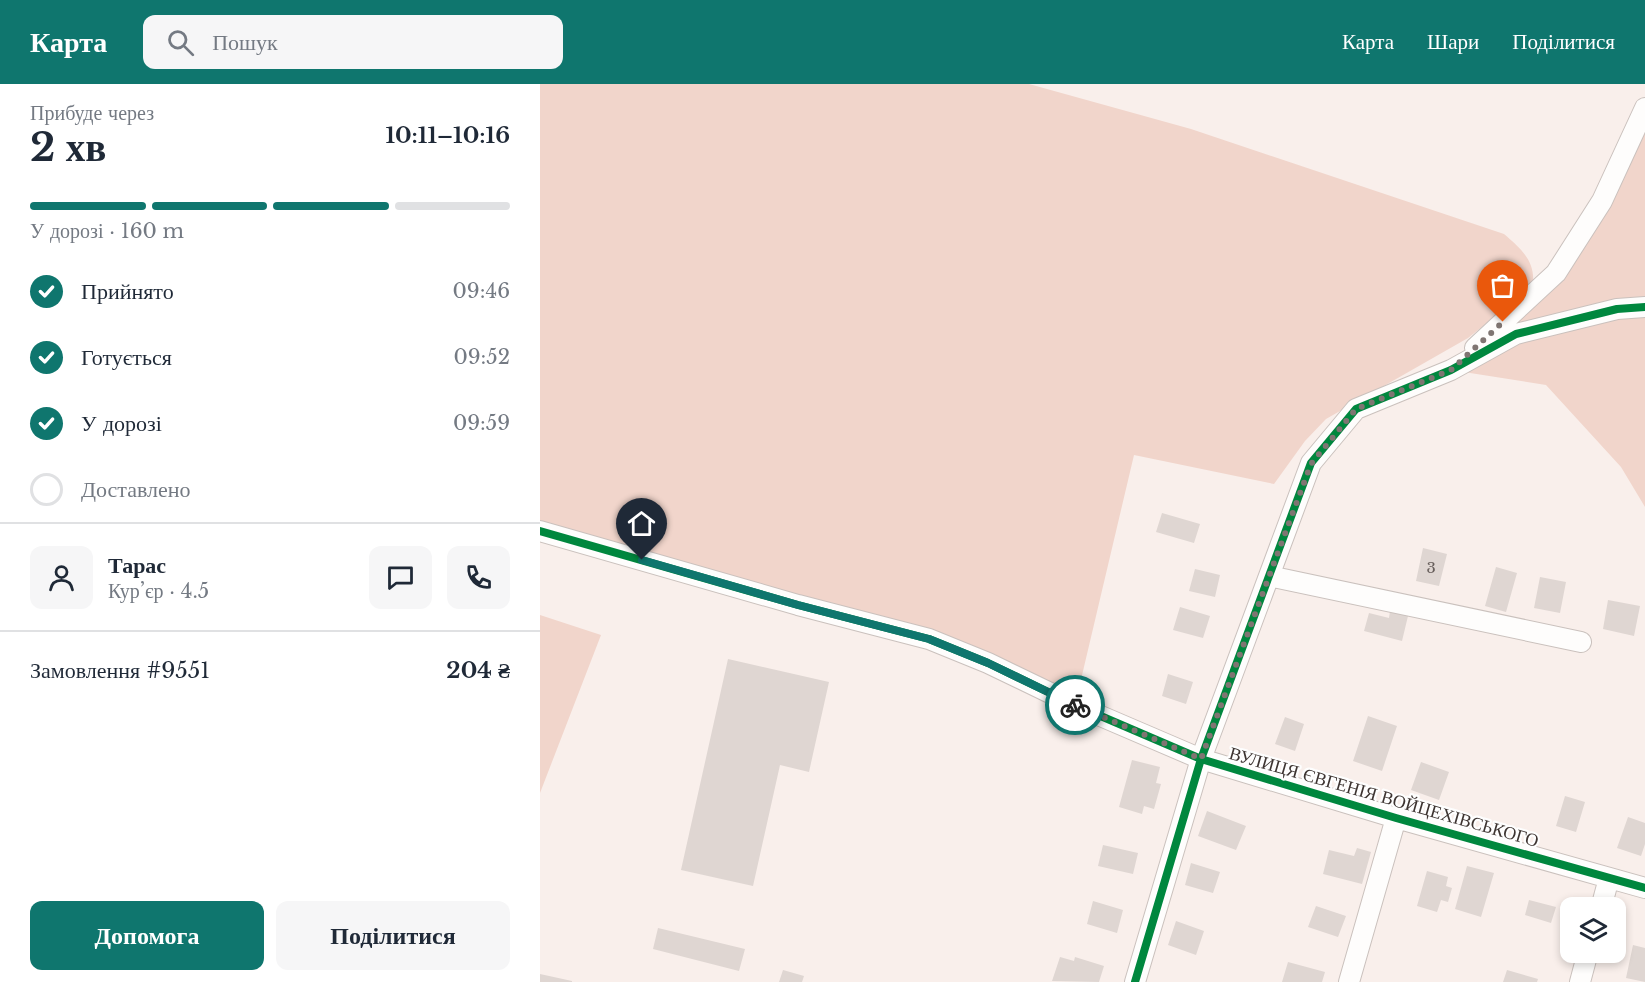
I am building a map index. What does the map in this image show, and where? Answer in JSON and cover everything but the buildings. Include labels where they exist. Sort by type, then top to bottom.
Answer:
[{"type":"street","points":[[1451,370],[1556,273],[1602,201],[1645,108]]},
{"type":"street","points":[[1135,982],[1201,759],[1311,464],[1356,409],[1451,370],[1516,334],[1617,309],[1645,308]]},
{"type":"street","name":"ВУЛИЦЯ ЄВГЕНІЯ ВОЙЦЕХІВСЬКОГО","points":[[540,531],[798,605],[929,639],[988,663],[1075,705],[1201,759],[1396,818],[1645,888]]},
{"type":"street","points":[[1269,576],[1581,642]]},
{"type":"street","points":[[1348,982],[1396,818]]},
{"type":"street","points":[[1604,897],[1609,878]]},
{"type":"street","points":[[1580,982],[1585,963]]},
{"type":"shaded area","points":[[540,84],[1029,84],[1191,129],[1504,234],[1529,261],[1533,282],[1468,338],[1326,419],[1305,441],[1274,484],[1134,455],[1075,705],[988,663],[540,531]]},
{"type":"shaded area","points":[[1645,108],[1645,507],[1621,467],[1546,385],[1451,370],[1556,273]]},
{"type":"shaded area","points":[[540,615],[601,635],[540,793]]},
{"type":"cycle path","points":[[1135,982],[1201,759],[1311,463],[1356,409],[1451,370],[1516,334],[1617,309],[1645,307]]},
{"type":"cycle path","points":[[540,531],[798,605],[929,639],[988,663],[1075,705],[1201,759],[1396,818],[1645,888]]},
{"type":"way so far","points":[[1075,705],[1201,759],[1311,464],[1356,409],[1451,370],[1503,322]]},
{"type":"route","points":[[642,560],[798,605],[929,639],[988,663],[1075,705]]}]
